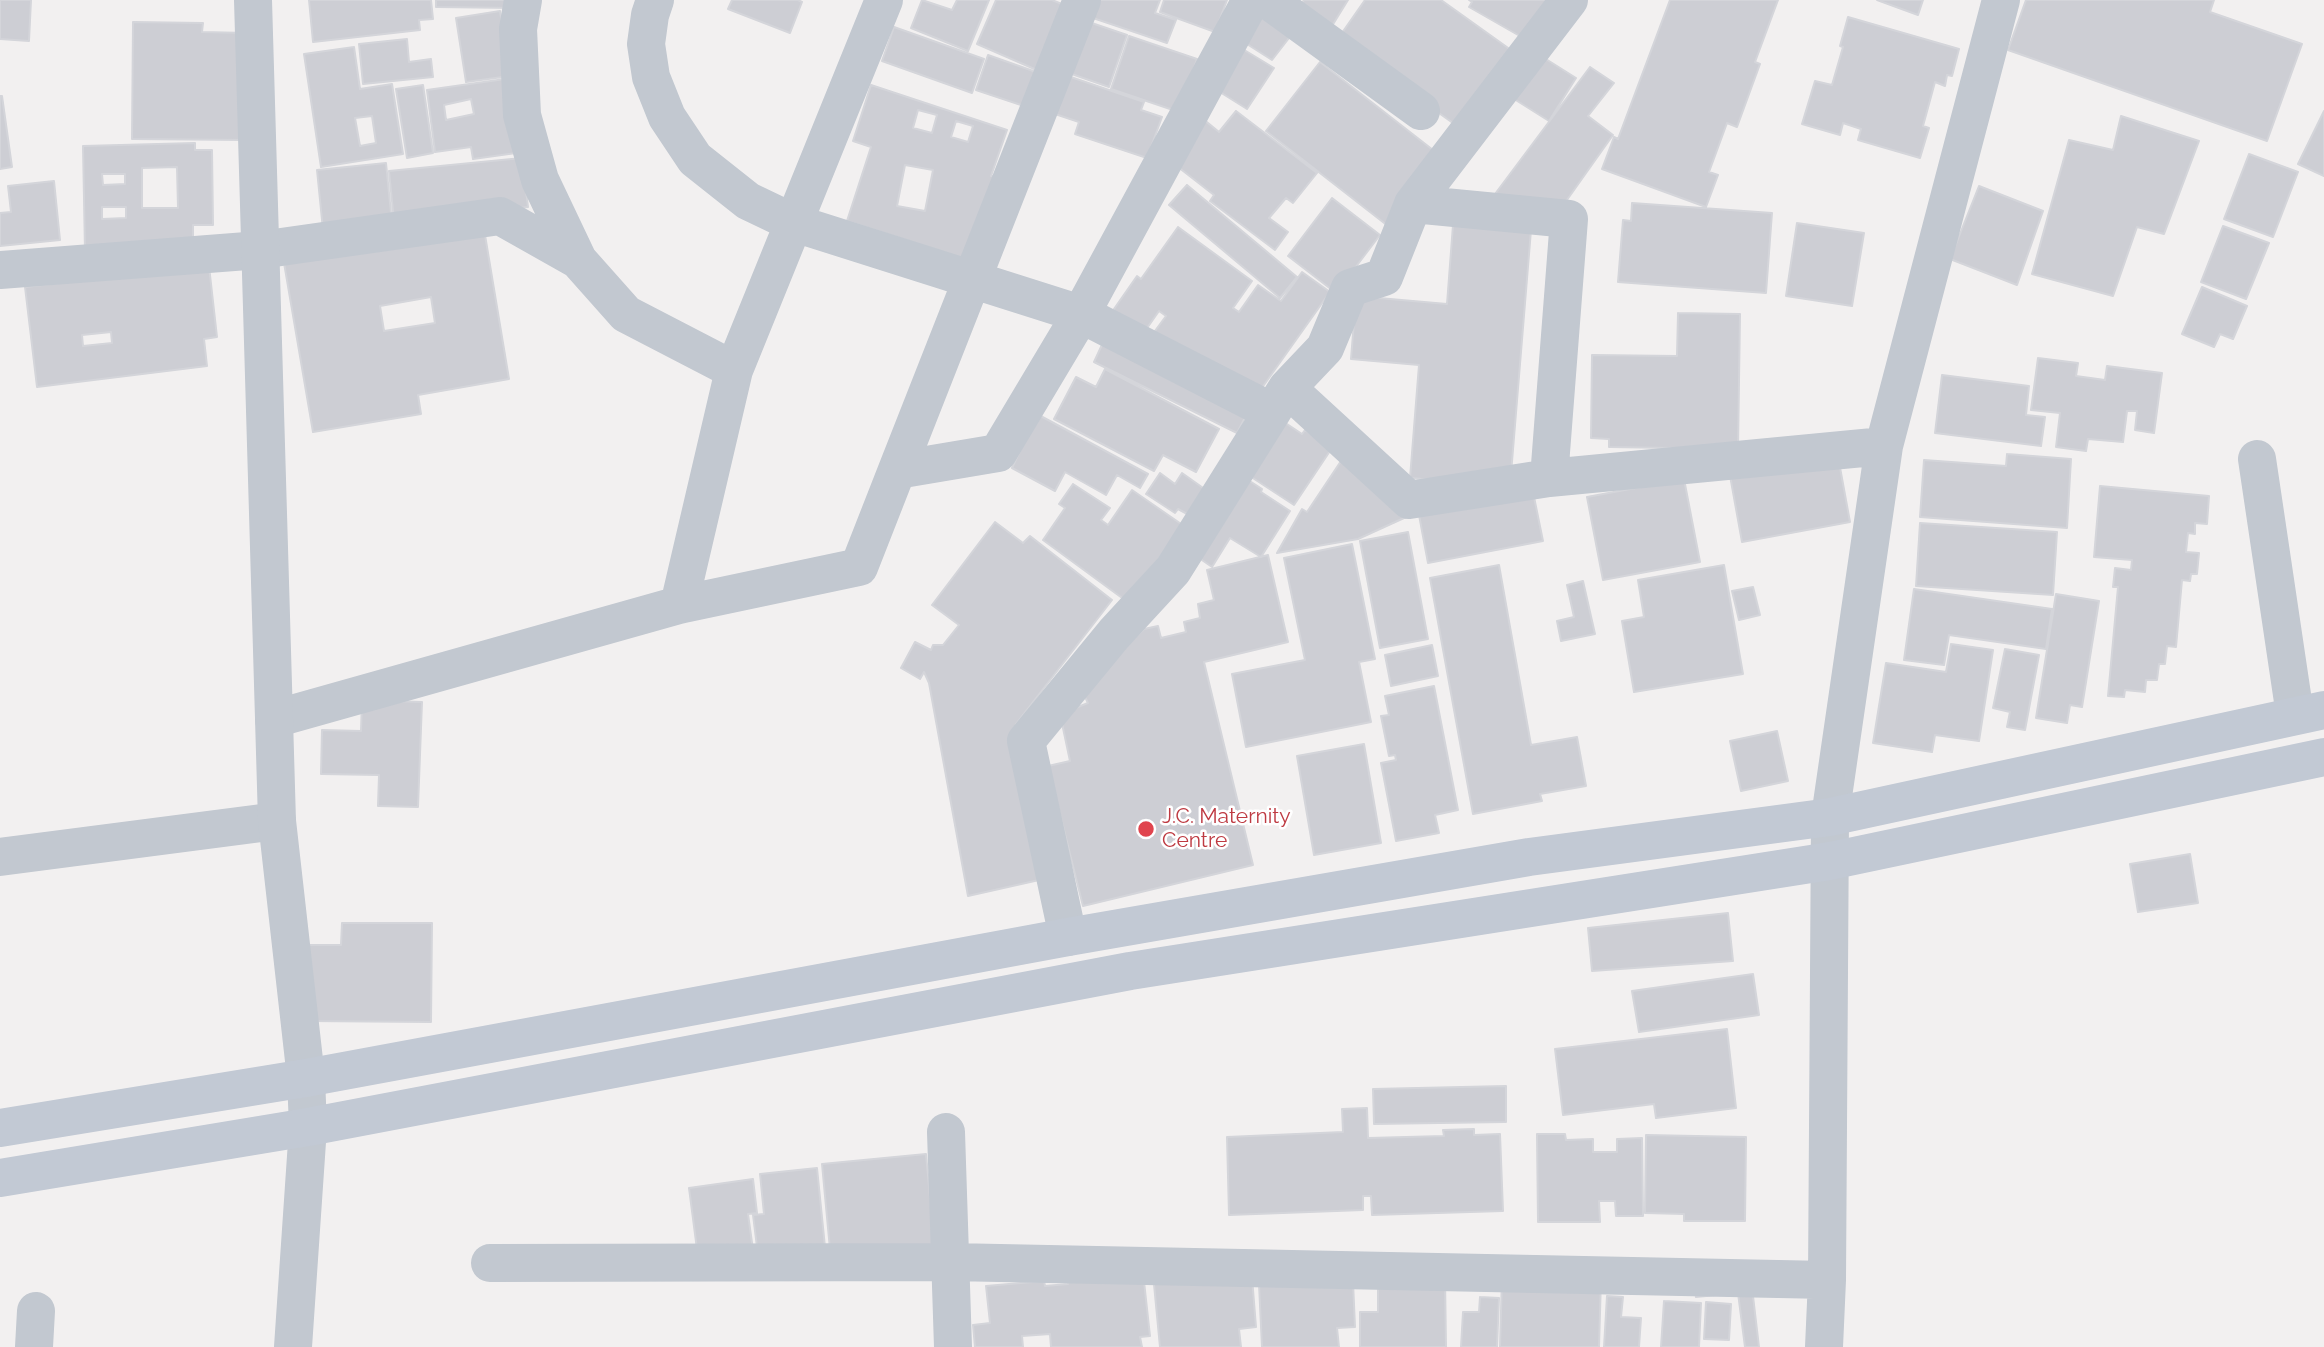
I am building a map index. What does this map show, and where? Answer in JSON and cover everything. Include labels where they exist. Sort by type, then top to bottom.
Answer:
[{"type":"main road","points":[[0,1128],[306,1078],[1068,937],[1529,857],[1830,817],[2310,712]]},
{"type":"main road","points":[[0,1178],[308,1127],[1130,971],[1830,861],[2324,757]]},
{"type":"street","points":[[253,0],[277,821],[306,1078],[308,1127],[293,1347]]},
{"type":"street","points":[[523,0],[518,29],[522,115],[540,180],[578,260],[626,314],[734,370]]},
{"type":"street","points":[[679,605],[734,370],[884,0]]},
{"type":"street","points":[[274,719],[679,605],[859,567],[1082,0]]},
{"type":"street","points":[[897,470],[998,453],[1081,314],[1251,0]]},
{"type":"street","points":[[1268,0],[1421,111]]},
{"type":"street","points":[[1068,937],[1026,741],[1114,635],[1173,570],[1279,400],[1325,348],[1350,288],[1384,277],[1413,204],[1569,0]]},
{"type":"street","points":[[1824,1347],[1830,817],[1884,446],[2001,0]]},
{"type":"street","points":[[647,5],[646,44],[651,77],[667,117],[695,159],[748,201],[794,223],[1081,314],[1279,400],[1409,500],[1549,478],[1884,446]]},
{"type":"street","points":[[1413,204],[1569,219],[1549,478]]},
{"type":"street","points":[[0,270],[260,250],[500,216],[578,260]]},
{"type":"street","points":[[2257,459],[2310,712]]},
{"type":"street","points":[[0,857],[277,821]]},
{"type":"street","points":[[946,1132],[953,1347]]},
{"type":"street","points":[[491,1263],[951,1262],[1826,1280]]},
{"type":"building","points":[[0,0],[31,0],[29,41],[0,39]]},
{"type":"building","points":[[309,0],[431,0],[433,19],[419,20],[420,30],[313,42]]},
{"type":"building","points":[[436,0],[515,0],[515,8],[436,7]]},
{"type":"building","points":[[732,0],[802,2],[790,33],[728,9]]},
{"type":"building","points":[[922,0],[952,10],[957,0],[989,0],[968,51],[911,28]]},
{"type":"building","points":[[996,0],[1052,0],[1067,6],[1039,71],[977,44]]},
{"type":"building","points":[[1096,0],[1160,0],[1155,13],[1176,20],[1167,43],[1090,17]]},
{"type":"building","points":[[1164,0],[1227,0],[1215,32],[1160,12]]},
{"type":"building","points":[[1304,0],[1348,0],[1327,34],[1294,15]]},
{"type":"building","points":[[1365,0],[1441,0],[1518,55],[1464,131],[1337,40]]},
{"type":"building","points":[[1469,0],[1549,0],[1525,39],[1469,7],[1472,2]]},
{"type":"building","points":[[1670,0],[1778,0],[1755,62],[1760,64],[1737,127],[1727,123],[1709,172],[1718,175],[1706,207],[1602,169],[1614,137],[1618,139]]},
{"type":"building","points":[[1877,0],[1923,0],[1918,15]]},
{"type":"building","points":[[2026,0],[2214,0],[2210,12],[2302,44],[2267,141],[2008,50]]},
{"type":"building","points":[[1261,5],[1296,29],[1272,60],[1239,39]]},
{"type":"building","points":[[500,11],[510,76],[466,82],[456,18]]},
{"type":"building","points":[[1848,17],[1959,49],[1952,76],[1947,75],[1945,86],[1935,82],[1923,126],[1929,128],[1920,158],[1858,140],[1861,129],[1843,123],[1840,135],[1802,124],[1815,81],[1832,85]]},
{"type":"building","points":[[1080,19],[1127,35],[1109,87],[1063,71]]},
{"type":"building","points":[[133,22],[203,23],[202,32],[247,33],[245,140],[132,139]]},
{"type":"building","points":[[894,27],[984,59],[972,93],[882,61]]},
{"type":"building","points":[[1129,36],[1197,59],[1179,112],[1111,89]]},
{"type":"building","points":[[407,39],[409,62],[431,59],[433,77],[363,84],[359,44]]},
{"type":"building","points":[[354,47],[360,89],[392,84],[403,154],[321,167],[304,54]],"holes":[[[372,116],[376,143],[360,146],[355,118]]]},
{"type":"building","points":[[1241,48],[1274,68],[1247,109],[1215,89]]},
{"type":"building","points":[[1530,49],[1576,78],[1549,121],[1503,92]]},
{"type":"building","points":[[988,55],[1036,72],[1024,106],[976,90]]},
{"type":"building","points":[[1320,62],[1442,157],[1388,226],[1266,131]]},
{"type":"building","points":[[1590,67],[1614,83],[1588,116],[1613,135],[1557,214],[1492,198]]},
{"type":"building","points":[[1062,74],[1144,102],[1141,110],[1162,117],[1147,158],[1075,134],[1079,122],[1049,112]]},
{"type":"building","points":[[505,79],[516,153],[473,159],[471,147],[435,152],[427,90]],"holes":[[[471,99],[474,114],[446,120],[444,105]]]},
{"type":"building","points":[[423,85],[433,153],[407,158],[396,89]]},
{"type":"building","points":[[871,85],[1007,130],[967,260],[847,221],[871,147],[853,141]],"holes":[[[918,110],[937,115],[932,133],[913,128]],[[956,121],[973,126],[968,142],[951,137]],[[905,165],[933,170],[925,211],[897,206]]]},
{"type":"building","points":[[0,96],[12,167],[0,169]]},
{"type":"building","points":[[1236,111],[1317,173],[1293,203],[1286,198],[1269,218],[1288,232],[1275,250],[1210,201],[1214,195],[1169,160],[1202,118],[1219,132]]},
{"type":"building","points":[[2324,111],[2324,176],[2298,164]]},
{"type":"building","points":[[2121,116],[2199,141],[2164,234],[2137,227],[2113,296],[2032,274],[2069,140],[2113,150]]},
{"type":"building","points":[[195,143],[195,150],[212,150],[213,225],[193,225],[193,250],[85,252],[83,146]],"holes":[[[177,167],[178,208],[142,208],[142,168]],[[102,174],[125,174],[125,184],[103,185]],[[102,207],[126,207],[126,218],[102,219]]]},
{"type":"building","points":[[2249,154],[2298,172],[2273,237],[2224,219]]},
{"type":"building","points":[[522,158],[528,207],[394,221],[389,171]]},
{"type":"building","points":[[386,163],[392,223],[323,230],[317,170]]},
{"type":"building","points":[[54,181],[60,240],[0,246],[0,213],[11,212],[8,186]]},
{"type":"building","points":[[1187,185],[1297,277],[1280,298],[1169,205]]},
{"type":"building","points":[[1979,186],[2043,211],[2017,285],[1950,259]]},
{"type":"building","points":[[1332,198],[1380,235],[1336,293],[1288,256]]},
{"type":"building","points":[[1632,203],[1772,213],[1766,293],[1618,282],[1623,220],[1631,221]]},
{"type":"building","points":[[483,223],[509,379],[418,395],[421,414],[313,432],[283,257]],"holes":[[[431,297],[435,323],[384,331],[380,306]]]},
{"type":"building","points":[[1797,223],[1864,233],[1852,306],[1786,296]]},
{"type":"building","points":[[1453,225],[1531,230],[1510,486],[1410,478],[1419,365],[1351,359],[1356,296],[1447,304]]},
{"type":"building","points":[[2223,226],[2269,243],[2246,299],[2201,282]]},
{"type":"building","points":[[1178,227],[1252,281],[1233,308],[1239,312],[1258,285],[1281,301],[1302,272],[1330,292],[1254,399],[1152,335],[1166,316],[1159,311],[1138,341],[1107,319],[1137,276],[1141,279]]},
{"type":"building","points":[[209,266],[217,337],[204,339],[207,366],[37,387],[25,287]],"holes":[[[111,332],[112,343],[83,346],[82,335]]]},
{"type":"building","points":[[2202,287],[2247,306],[2233,339],[2220,334],[2214,347],[2182,334]]},
{"type":"building","points":[[1678,313],[1740,314],[1738,449],[1609,447],[1609,439],[1591,438],[1592,355],[1677,356]]},
{"type":"building","points":[[1107,334],[1251,406],[1237,433],[1094,362]]},
{"type":"building","points":[[2038,358],[2078,363],[2076,376],[2105,380],[2107,366],[2162,373],[2154,433],[2135,430],[2137,411],[2127,411],[2123,442],[2088,439],[2086,451],[2056,447],[2060,413],[2031,410]]},
{"type":"building","points":[[1105,369],[1219,429],[1196,472],[1163,455],[1154,471],[1054,419],[1076,377],[1096,387]]},
{"type":"building","points":[[1942,375],[2029,386],[2026,415],[2045,417],[2041,446],[1935,433]]},
{"type":"building","points":[[1037,414],[1148,474],[1140,488],[1117,475],[1106,495],[1065,472],[1055,491],[1012,468]]},
{"type":"building","points":[[1275,416],[1302,434],[1305,430],[1332,448],[1294,505],[1239,469]]},
{"type":"building","points":[[1837,451],[1850,522],[1742,542],[1729,470]]},
{"type":"building","points":[[2007,454],[2071,459],[2067,528],[1920,517],[1924,460],[2006,466]]},
{"type":"building","points":[[1341,461],[1415,513],[1358,539],[1277,553],[1302,509],[1307,512]]},
{"type":"building","points":[[1160,473],[1175,484],[1182,473],[1206,490],[1189,515],[1178,509],[1175,513],[1146,494]]},
{"type":"building","points":[[1239,474],[1290,511],[1261,557],[1230,538],[1212,567],[1199,558]]},
{"type":"building","points":[[1684,479],[1700,562],[1603,580],[1587,497]]},
{"type":"building","points":[[1073,484],[1110,508],[1101,520],[1108,525],[1132,490],[1187,528],[1133,606],[1043,540],[1065,508],[1059,504]]},
{"type":"building","points":[[2100,486],[2209,496],[2207,524],[2195,523],[2195,534],[2188,533],[2186,552],[2199,553],[2197,574],[2191,574],[2190,581],[2182,580],[2176,647],[2167,646],[2165,664],[2159,664],[2157,680],[2146,680],[2145,692],[2125,690],[2124,697],[2108,696],[2118,587],[2113,587],[2115,568],[2131,570],[2132,560],[2094,557]]},
{"type":"building","points":[[1533,492],[1543,541],[1428,563],[1419,515]]},
{"type":"building","points":[[995,522],[1023,543],[1030,536],[1112,600],[1016,724],[1048,878],[968,896],[929,683],[924,672],[920,679],[901,668],[915,642],[931,650],[933,645],[943,645],[959,625],[932,605]]},
{"type":"building","points":[[1920,523],[2057,532],[2053,595],[1916,586]]},
{"type":"building","points":[[1408,532],[1428,639],[1380,648],[1360,541]]},
{"type":"building","points":[[1352,544],[1375,659],[1359,662],[1371,722],[1246,747],[1232,674],[1305,660],[1284,558]]},
{"type":"building","points":[[1268,555],[1288,642],[1204,662],[1253,865],[1083,906],[1048,766],[1070,761],[1060,714],[1088,703],[1081,689],[1144,629],[1158,626],[1161,638],[1186,632],[1184,622],[1200,618],[1198,604],[1214,600],[1207,570]]},
{"type":"building","points":[[1499,565],[1531,745],[1577,737],[1586,786],[1540,794],[1542,801],[1473,814],[1430,578]]},
{"type":"building","points":[[1724,565],[1743,674],[1634,692],[1622,621],[1644,617],[1638,580]]},
{"type":"building","points":[[1583,581],[1595,634],[1561,641],[1557,621],[1574,617],[1567,585]]},
{"type":"building","points":[[1753,587],[1760,615],[1739,620],[1732,591]]},
{"type":"building","points":[[1914,589],[2052,609],[2046,649],[1949,635],[1944,665],[1904,660]]},
{"type":"building","points":[[2056,594],[2099,601],[2082,707],[2070,705],[2067,723],[2036,718]]},
{"type":"building","points":[[1951,644],[1993,650],[1979,741],[1935,735],[1932,752],[1873,743],[1886,663],[1946,672]]},
{"type":"building","points":[[1432,645],[1438,676],[1391,686],[1385,655]]},
{"type":"building","points":[[2005,649],[2039,655],[2025,730],[2007,727],[2010,712],[1993,708]]},
{"type":"building","points":[[1434,686],[1458,810],[1435,815],[1439,833],[1396,841],[1381,763],[1396,760],[1395,755],[1389,756],[1381,716],[1389,715],[1385,696]]},
{"type":"building","points":[[362,700],[422,702],[418,807],[378,806],[379,775],[321,774],[322,730],[361,731]]},
{"type":"building","points":[[1777,731],[1788,781],[1741,791],[1730,741]]},
{"type":"building","points":[[1364,744],[1381,843],[1314,855],[1297,756]]},
{"type":"building","points":[[2190,854],[2198,903],[2138,912],[2130,864]]},
{"type":"building","points":[[1728,913],[1733,961],[1592,971],[1588,928]]},
{"type":"building","points":[[342,923],[432,923],[431,1022],[306,1021],[307,945],[341,945]]},
{"type":"building","points":[[1753,974],[1759,1015],[1639,1032],[1632,991]]},
{"type":"building","points":[[1727,1029],[1736,1108],[1656,1118],[1654,1104],[1563,1115],[1555,1049]]},
{"type":"building","points":[[1506,1086],[1506,1122],[1374,1124],[1373,1089]]},
{"type":"building","points":[[1367,1108],[1368,1138],[1444,1136],[1443,1130],[1474,1129],[1474,1135],[1500,1134],[1503,1211],[1372,1215],[1371,1196],[1363,1196],[1363,1210],[1229,1215],[1227,1137],[1343,1132],[1342,1109]]},
{"type":"building","points":[[1537,1134],[1565,1134],[1566,1140],[1593,1139],[1593,1152],[1617,1152],[1617,1139],[1642,1138],[1643,1216],[1616,1216],[1615,1201],[1599,1201],[1600,1222],[1538,1222]]},
{"type":"building","points":[[1646,1135],[1746,1137],[1745,1221],[1684,1221],[1684,1214],[1645,1213]]},
{"type":"building","points":[[926,1154],[935,1251],[831,1260],[822,1164]]},
{"type":"building","points":[[817,1168],[825,1247],[758,1255],[753,1215],[764,1214],[760,1174]]},
{"type":"building","points":[[753,1179],[757,1213],[748,1214],[753,1250],[698,1257],[689,1188]]},
{"type":"building","points":[[1352,1259],[1355,1327],[1337,1328],[1339,1347],[1262,1347],[1258,1263]]},
{"type":"building","points":[[1749,1262],[1759,1347],[1745,1347],[1738,1293],[1696,1297],[1692,1269]]},
{"type":"building","points":[[1142,1263],[1150,1336],[1140,1337],[1142,1347],[1051,1347],[1050,1334],[1022,1336],[1023,1347],[975,1347],[973,1325],[990,1323],[986,1286],[1044,1281],[1045,1286],[1068,1284],[1067,1271]]},
{"type":"building","points":[[1251,1265],[1256,1327],[1239,1329],[1241,1347],[1160,1347],[1153,1274]]},
{"type":"building","points":[[1445,1277],[1446,1347],[1360,1347],[1360,1312],[1378,1312],[1378,1278]]},
{"type":"building","points":[[1502,1277],[1601,1279],[1599,1347],[1500,1347]]},
{"type":"building","points":[[1607,1296],[1623,1297],[1621,1317],[1641,1318],[1639,1347],[1604,1347]]},
{"type":"building","points":[[1480,1297],[1499,1298],[1497,1347],[1461,1347],[1463,1312],[1479,1312]]},
{"type":"building","points":[[1664,1301],[1701,1303],[1699,1347],[1661,1347]]},
{"type":"building","points":[[1706,1302],[1731,1304],[1729,1340],[1704,1339]]},
{"type":"place","name":"J.C. Maternity Centre","points":[[1146,829]]}]
